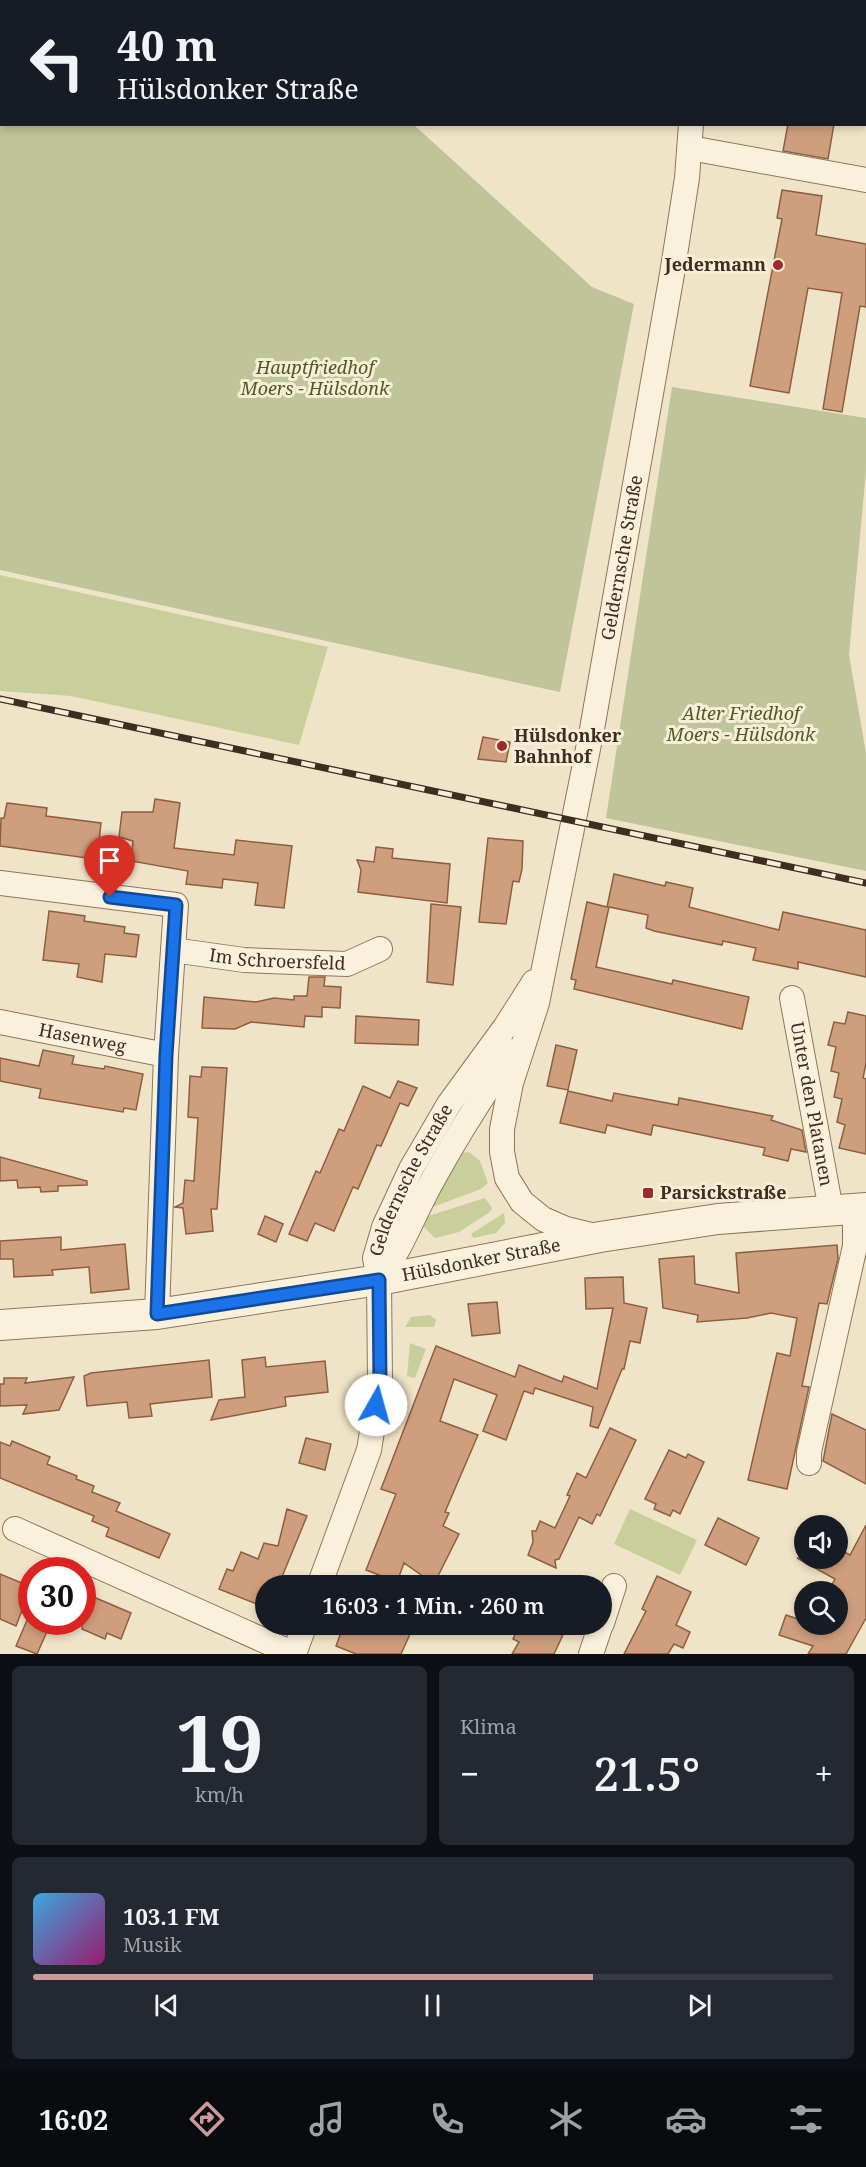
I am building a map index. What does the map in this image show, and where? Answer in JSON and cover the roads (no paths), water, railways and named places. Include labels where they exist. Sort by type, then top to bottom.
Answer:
[{"type":"street","name":"Geldernsche Straße","points":[[600,1237],[566,1229],[543,1219],[522,1202],[507,1178],[502,1152],[504,1108],[525,1034],[537,1003],[594,719],[671,281],[691,136],[866,180]]},
{"type":"street","points":[[0,883],[176,905],[166,1055],[157,1314]]},
{"type":"street","name":"Im Schroersfeld","points":[[173,950],[244,960],[347,963],[380,950]]},
{"type":"street","name":"Geldernsche Straße","points":[[379,1280],[375,1258],[384,1227],[411,1169],[449,1104],[506,1026],[543,967]]},
{"type":"street","name":"Unter den Platanen","points":[[792,998],[851,1209]]},
{"type":"street","name":"Hasenweg","points":[[0,1022],[166,1055]]},
{"type":"street","name":"Geldernsche Straße","points":[[379,1280],[397,1255],[431,1183],[464,1126],[525,1034]]},
{"type":"street","points":[[809,1463],[809,1452],[855,1246],[851,1209]]},
{"type":"street","name":"Hülsdonker Straße","points":[[0,1325],[157,1314],[379,1280],[600,1237],[718,1220],[851,1209]]},
{"type":"street","points":[[323,1575],[369,1450],[380,1383],[379,1280]]},
{"type":"street","points":[[15,1529],[294,1654],[301,1635]]},
{"type":"street","points":[[612,1592],[614,1586]]},
{"type":"street","points":[[591,1654],[597,1635]]},
{"type":"railway","points":[[0,699],[866,883]]},
{"type":"place","name":"Jedermann","points":[[778,265]]},
{"type":"place","name":"Hülsdonker Bahnhof","points":[[502,746]]},
{"type":"place","name":"Parsickstraße","points":[[648,1193]]},
{"type":"park label","name":"Hauptfriedhof Moers - Hülsdonk","points":[[315,378]]},
{"type":"park label","name":"Alter Friedhof Moers - Hülsdonk","points":[[741,724]]}]
